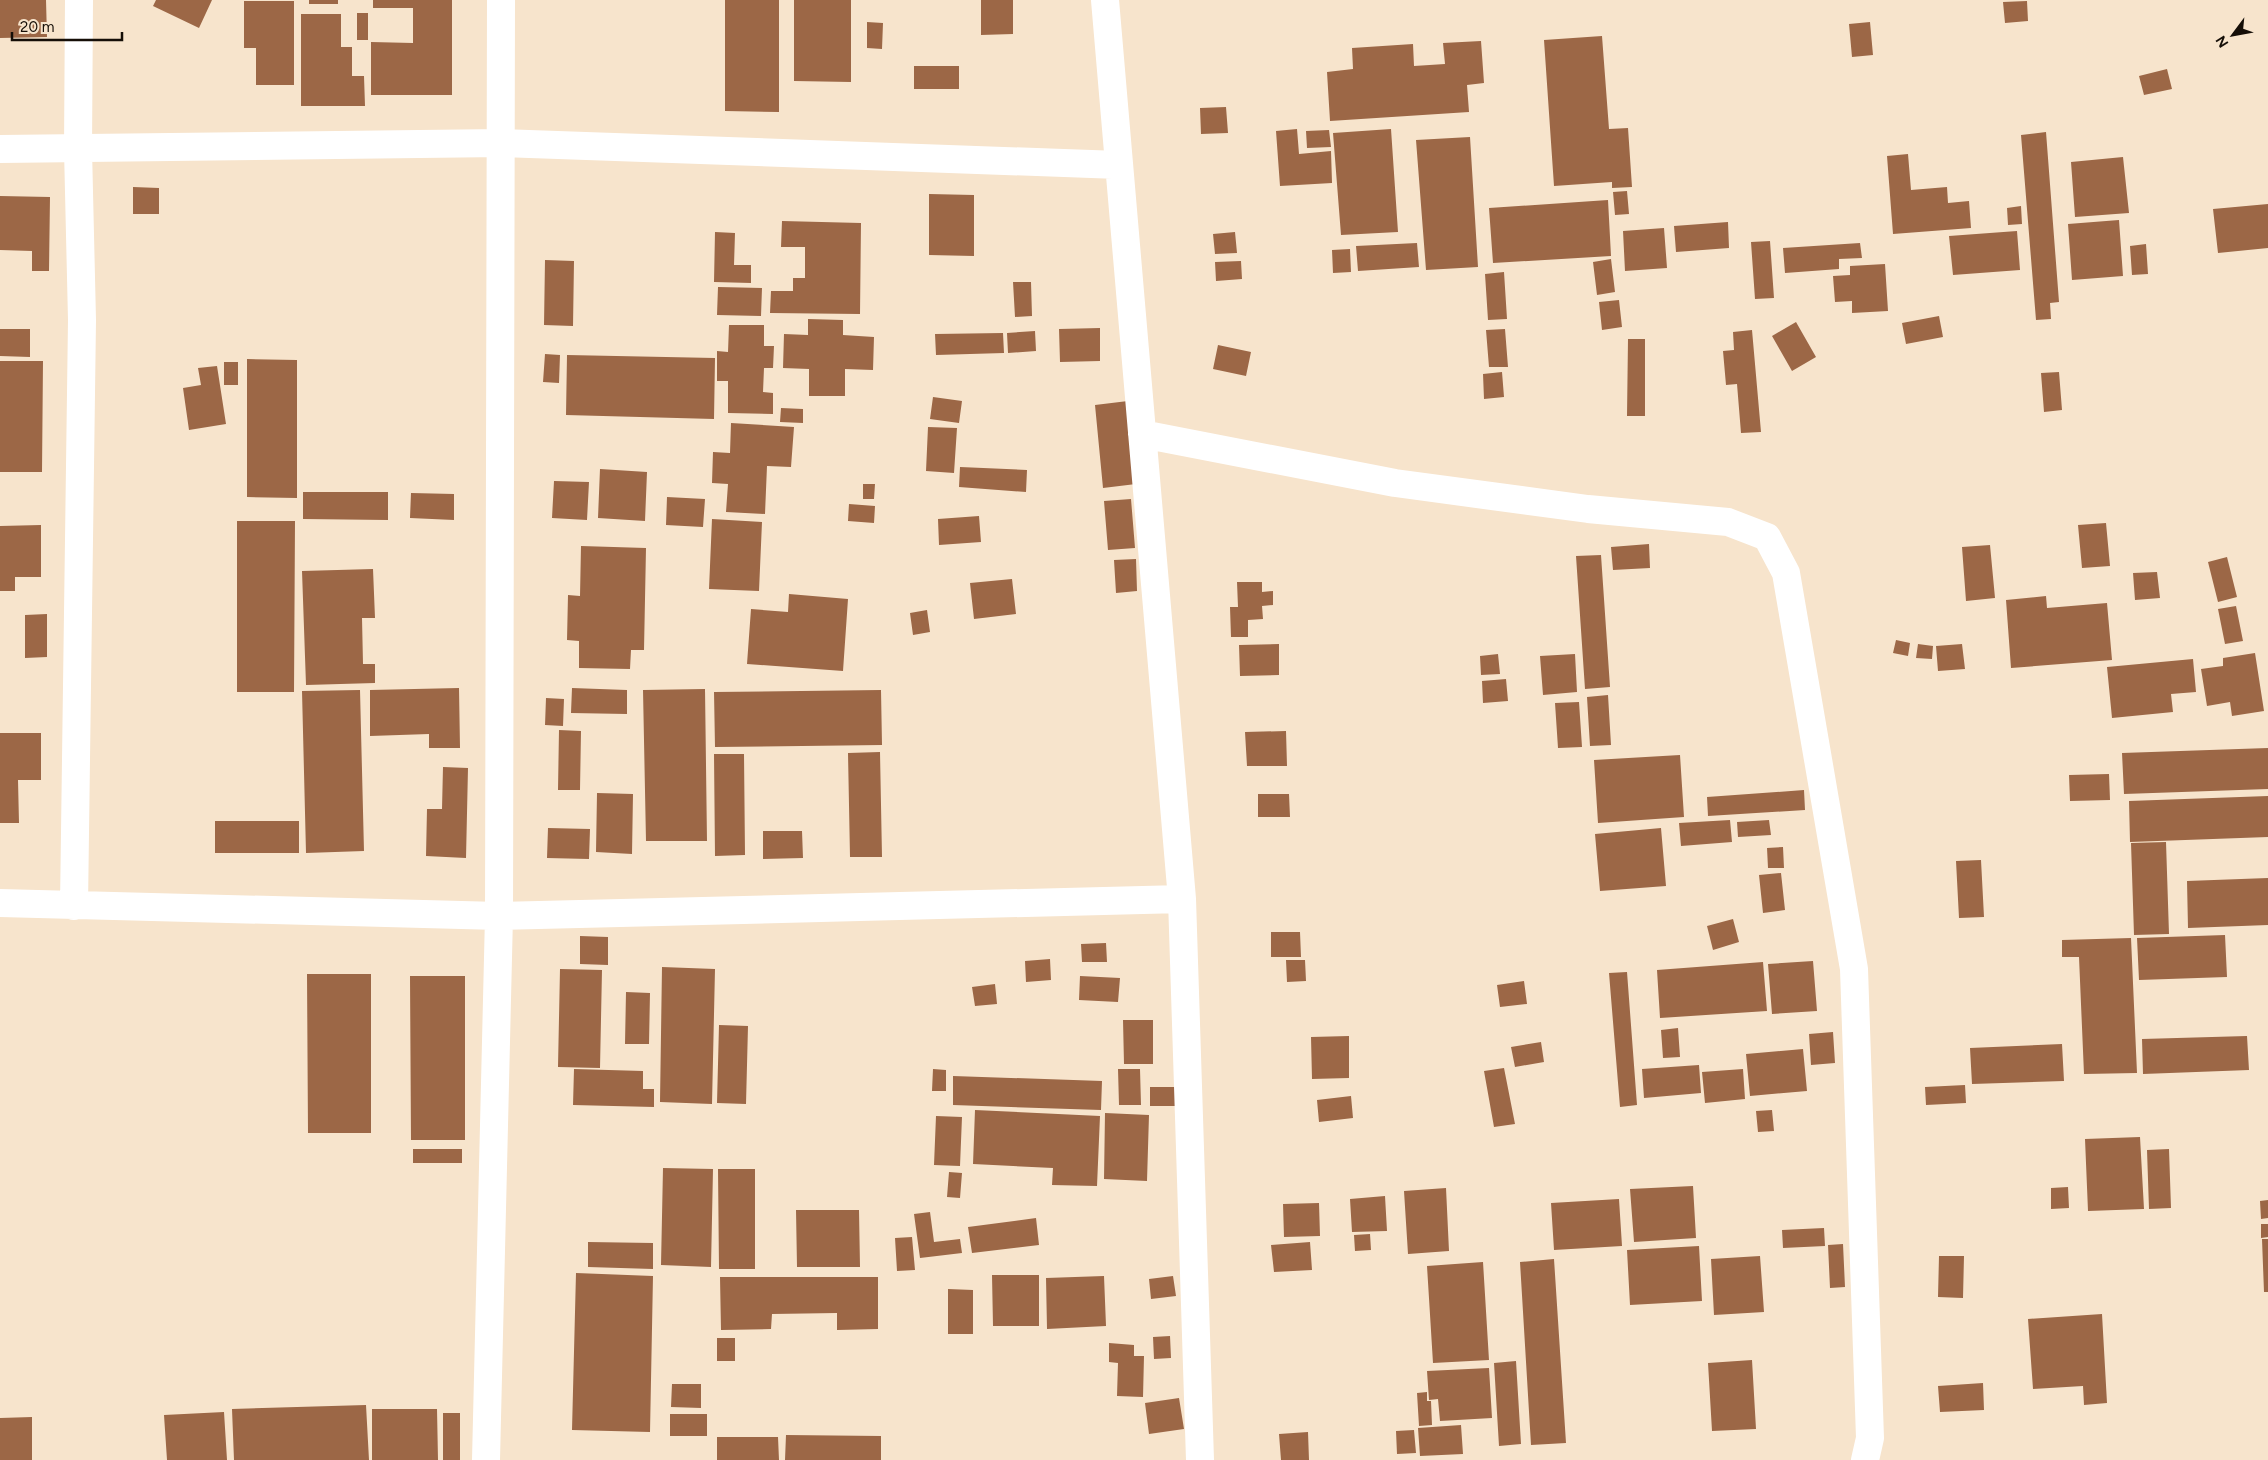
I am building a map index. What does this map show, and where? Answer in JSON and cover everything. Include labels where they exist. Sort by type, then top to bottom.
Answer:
[{"type":"street","points":[[74,906],[82,320],[78,149],[79,0]]},
{"type":"street","points":[[486,1460],[499,916],[501,0]]},
{"type":"street","points":[[1105,0],[1182,899],[1200,1460]]},
{"type":"street","points":[[0,149],[502,143],[1119,165]]},
{"type":"street","points":[[1142,434],[1396,483],[1588,509],[1728,522],[1767,537],[1786,573],[1854,969],[1870,1438],[1865,1460]]},
{"type":"street","points":[[0,903],[499,916],[1182,899]]},
{"type":"building","points":[[0,0],[46,0],[47,37],[0,38]]},
{"type":"building","points":[[156,0],[212,0],[199,28],[153,6]]},
{"type":"building","points":[[309,0],[338,0],[338,4],[309,4]]},
{"type":"building","points":[[373,0],[452,0],[452,95],[371,95],[371,42],[413,43],[413,8],[373,8]]},
{"type":"building","points":[[725,0],[779,0],[779,112],[725,111]]},
{"type":"building","points":[[794,0],[851,0],[851,82],[794,81]]},
{"type":"building","points":[[981,0],[1013,0],[1013,34],[981,35]]},
{"type":"building","points":[[244,1],[294,1],[294,85],[256,85],[256,48],[244,48]]},
{"type":"building","points":[[2027,1],[2028,21],[2005,23],[2003,2]]},
{"type":"building","points":[[357,13],[368,13],[368,40],[357,40]]},
{"type":"building","points":[[301,14],[341,14],[341,47],[352,47],[352,76],[364,76],[365,106],[301,106]]},
{"type":"building","points":[[867,22],[883,23],[882,49],[867,48]]},
{"type":"building","points":[[1870,22],[1873,55],[1852,57],[1849,24]]},
{"type":"building","points":[[1602,36],[1609,129],[1628,128],[1632,187],[1612,188],[1612,182],[1554,186],[1544,40]]},
{"type":"building","points":[[1481,41],[1484,83],[1467,85],[1469,112],[1330,121],[1327,72],[1353,69],[1352,48],[1413,44],[1414,66],[1445,64],[1443,43]]},
{"type":"building","points":[[914,66],[959,66],[959,89],[914,89]]},
{"type":"building","points":[[2167,69],[2172,89],[2144,95],[2139,76]]},
{"type":"building","points":[[1226,107],[1228,133],[1201,134],[1200,108]]},
{"type":"building","points":[[1297,129],[1299,154],[1331,151],[1332,183],[1280,186],[1276,131]]},
{"type":"building","points":[[1391,129],[1398,232],[1341,235],[1333,133]]},
{"type":"building","points":[[1329,130],[1331,147],[1307,148],[1306,131]]},
{"type":"building","points":[[2046,132],[2059,302],[2050,303],[2051,319],[2036,320],[2021,135]]},
{"type":"building","points":[[1470,137],[1478,267],[1426,270],[1416,140]]},
{"type":"building","points":[[1908,154],[1911,190],[1947,187],[1948,203],[1969,201],[1971,228],[1893,234],[1887,156]]},
{"type":"building","points":[[2123,157],[2129,213],[2075,217],[2071,162]]},
{"type":"building","points":[[133,187],[159,188],[159,214],[133,214]]},
{"type":"building","points":[[1627,191],[1629,214],[1615,215],[1613,192]]},
{"type":"building","points":[[929,194],[974,195],[974,256],[929,255]]},
{"type":"building","points":[[0,196],[50,197],[49,271],[32,271],[32,251],[0,250]]},
{"type":"building","points":[[1608,200],[1611,256],[1493,263],[1489,208]]},
{"type":"building","points":[[2268,204],[2268,248],[2218,253],[2213,209]]},
{"type":"building","points":[[2021,206],[2022,224],[2008,225],[2007,208]]},
{"type":"building","points":[[2119,220],[2123,276],[2072,280],[2068,224]]},
{"type":"building","points":[[782,221],[861,223],[860,314],[770,313],[771,291],[793,291],[793,278],[805,278],[805,247],[781,247]]},
{"type":"building","points":[[1728,222],[1729,248],[1676,252],[1674,226]]},
{"type":"building","points":[[1664,228],[1667,268],[1625,271],[1623,231]]},
{"type":"building","points":[[2017,231],[2020,270],[1953,275],[1949,236]]},
{"type":"building","points":[[715,232],[735,233],[734,265],[751,265],[751,283],[714,282]]},
{"type":"building","points":[[1235,232],[1237,253],[1215,254],[1213,234]]},
{"type":"building","points":[[1770,241],[1774,298],[1755,299],[1751,242]]},
{"type":"building","points":[[1417,243],[1419,267],[1358,271],[1356,246]]},
{"type":"building","points":[[1860,243],[1862,258],[1839,259],[1839,269],[1785,273],[1783,248]]},
{"type":"building","points":[[2146,244],[2148,274],[2132,275],[2130,246]]},
{"type":"building","points":[[1350,249],[1351,272],[1333,273],[1332,250]]},
{"type":"building","points":[[1611,259],[1615,292],[1597,295],[1593,262]]},
{"type":"building","points":[[545,260],[574,261],[573,326],[544,325]]},
{"type":"building","points":[[1241,261],[1242,279],[1216,281],[1215,262]]},
{"type":"building","points":[[1885,264],[1888,311],[1852,313],[1852,301],[1835,302],[1833,276],[1850,275],[1850,266]]},
{"type":"building","points":[[1504,272],[1507,319],[1488,320],[1485,274]]},
{"type":"building","points":[[1013,282],[1031,282],[1032,316],[1015,317]]},
{"type":"building","points":[[718,287],[762,288],[761,316],[717,315]]},
{"type":"building","points":[[1619,300],[1622,327],[1602,330],[1599,302]]},
{"type":"building","points":[[1939,316],[1943,337],[1906,344],[1902,323]]},
{"type":"building","points":[[808,319],[843,320],[843,335],[874,337],[873,370],[845,369],[845,396],[809,396],[809,369],[783,368],[784,334],[808,335]]},
{"type":"building","points":[[1796,322],[1816,357],[1792,371],[1772,336]]},
{"type":"building","points":[[729,325],[764,325],[764,346],[774,346],[773,368],[764,368],[763,392],[773,393],[773,414],[728,413],[728,381],[717,381],[717,351],[728,352]]},
{"type":"building","points":[[1100,328],[1100,361],[1060,362],[1059,329]]},
{"type":"building","points":[[0,329],[30,329],[30,357],[0,356]]},
{"type":"building","points":[[1505,329],[1508,367],[1489,367],[1486,330]]},
{"type":"building","points":[[1752,330],[1761,432],[1741,433],[1737,384],[1726,385],[1723,351],[1734,350],[1733,332]]},
{"type":"building","points":[[1035,331],[1036,351],[1008,353],[1007,333]]},
{"type":"building","points":[[1003,333],[1004,353],[936,355],[935,334]]},
{"type":"building","points":[[1628,339],[1645,339],[1645,416],[1627,416]]},
{"type":"building","points":[[1218,345],[1251,352],[1246,376],[1213,369]]},
{"type":"building","points":[[545,354],[560,355],[559,383],[543,382]]},
{"type":"building","points":[[567,355],[715,358],[714,419],[566,415]]},
{"type":"building","points":[[247,359],[297,360],[297,498],[247,497]]},
{"type":"building","points":[[0,361],[43,361],[42,472],[0,472]]},
{"type":"building","points":[[224,362],[238,362],[238,385],[224,385]]},
{"type":"building","points":[[217,366],[226,424],[189,430],[183,388],[201,385],[198,368]]},
{"type":"building","points":[[1502,372],[1504,397],[1484,399],[1483,374]]},
{"type":"building","points":[[2059,372],[2062,410],[2044,412],[2041,373]]},
{"type":"building","points":[[933,397],[962,401],[959,423],[930,419]]},
{"type":"building","points":[[1128,401],[1136,484],[1103,488],[1095,405]]},
{"type":"building","points":[[781,408],[803,409],[803,423],[780,422]]},
{"type":"building","points":[[731,423],[794,427],[791,467],[767,466],[765,514],[726,512],[728,484],[712,483],[713,452],[730,453]]},
{"type":"building","points":[[928,427],[957,428],[954,473],[926,471]]},
{"type":"building","points":[[960,467],[1027,470],[1026,492],[959,487]]},
{"type":"building","points":[[600,469],[647,472],[645,521],[598,518]]},
{"type":"building","points":[[554,481],[589,482],[587,520],[552,518]]},
{"type":"building","points":[[863,484],[875,484],[874,499],[863,499]]},
{"type":"building","points":[[303,492],[388,492],[388,520],[303,519]]},
{"type":"building","points":[[411,493],[454,494],[454,520],[410,518]]},
{"type":"building","points":[[667,497],[705,499],[703,527],[666,525]]},
{"type":"building","points":[[1131,499],[1135,548],[1108,550],[1104,501]]},
{"type":"building","points":[[849,504],[875,506],[874,523],[848,521]]},
{"type":"building","points":[[979,516],[981,542],[939,545],[938,519]]},
{"type":"building","points":[[712,519],[762,522],[759,591],[709,589]]},
{"type":"building","points":[[237,521],[295,521],[294,692],[237,692]]},
{"type":"building","points":[[2106,523],[2110,566],[2082,568],[2078,525]]},
{"type":"building","points":[[41,525],[41,577],[15,577],[15,591],[0,591],[0,526]]},
{"type":"building","points":[[1649,544],[1650,568],[1613,570],[1611,547]]},
{"type":"building","points":[[1990,545],[1995,598],[1966,601],[1962,547]]},
{"type":"building","points":[[581,546],[646,548],[644,650],[631,650],[630,669],[579,668],[579,641],[567,640],[568,595],[580,596]]},
{"type":"building","points":[[1601,555],[1610,687],[1585,689],[1576,556]]},
{"type":"building","points":[[2227,557],[2237,597],[2218,602],[2208,562]]},
{"type":"building","points":[[1136,559],[1137,591],[1116,593],[1114,560]]},
{"type":"building","points":[[373,569],[375,618],[362,618],[363,664],[375,664],[375,683],[306,685],[302,571]]},
{"type":"building","points":[[2157,572],[2160,598],[2135,600],[2133,573]]},
{"type":"building","points":[[1012,579],[1016,614],[974,619],[970,583]]},
{"type":"building","points":[[1237,582],[1262,582],[1262,592],[1273,591],[1273,605],[1262,606],[1263,619],[1248,620],[1248,637],[1231,637],[1230,607],[1238,607]]},
{"type":"building","points":[[789,594],[848,599],[843,671],[747,664],[751,609],[788,612]]},
{"type":"building","points":[[2046,596],[2047,608],[2107,603],[2112,660],[2011,668],[2006,600]]},
{"type":"building","points":[[2236,606],[2243,641],[2225,644],[2218,609]]},
{"type":"building","points":[[927,610],[930,632],[913,635],[910,613]]},
{"type":"building","points":[[47,614],[47,657],[25,658],[25,615]]},
{"type":"building","points":[[1896,640],[1910,643],[1908,656],[1893,653]]},
{"type":"building","points":[[1279,644],[1279,675],[1240,676],[1239,645]]},
{"type":"building","points":[[1918,644],[1933,646],[1932,659],[1916,658]]},
{"type":"building","points":[[1962,644],[1965,669],[1938,671],[1936,646]]},
{"type":"building","points":[[2255,653],[2264,711],[2232,716],[2230,702],[2207,706],[2201,669],[2223,666],[2223,658]]},
{"type":"building","points":[[1498,654],[1500,674],[1481,675],[1480,656]]},
{"type":"building","points":[[1575,654],[1577,692],[1543,695],[1540,656]]},
{"type":"building","points":[[2193,659],[2196,692],[2171,694],[2173,712],[2112,718],[2107,667]]},
{"type":"building","points":[[1506,679],[1508,701],[1483,703],[1482,681]]},
{"type":"building","points":[[459,688],[460,748],[429,748],[429,734],[370,736],[370,690]]},
{"type":"building","points":[[572,688],[627,690],[627,714],[571,713]]},
{"type":"building","points":[[705,689],[707,841],[646,841],[643,690]]},
{"type":"building","points":[[360,690],[364,851],[306,853],[302,691]]},
{"type":"building","points":[[881,690],[882,745],[715,747],[714,692]]},
{"type":"building","points":[[1608,695],[1611,745],[1590,746],[1587,697]]},
{"type":"building","points":[[546,698],[564,699],[563,726],[545,725]]},
{"type":"building","points":[[1579,702],[1582,747],[1558,748],[1555,703]]},
{"type":"building","points":[[559,730],[581,731],[580,790],[558,790]]},
{"type":"building","points":[[1286,731],[1287,766],[1247,766],[1245,732]]},
{"type":"building","points":[[0,733],[41,733],[41,780],[18,780],[19,823],[0,823]]},
{"type":"building","points":[[2268,748],[2268,789],[2124,794],[2122,753]]},
{"type":"building","points":[[880,752],[882,857],[850,857],[848,753]]},
{"type":"building","points":[[714,754],[744,754],[745,855],[715,856]]},
{"type":"building","points":[[1680,755],[1684,817],[1598,823],[1594,760]]},
{"type":"building","points":[[443,767],[468,768],[466,858],[426,856],[427,809],[442,809]]},
{"type":"building","points":[[2109,774],[2110,800],[2070,801],[2069,775]]},
{"type":"building","points":[[1804,790],[1805,810],[1708,816],[1707,797]]},
{"type":"building","points":[[597,793],[633,794],[632,854],[596,852]]},
{"type":"building","points":[[1258,794],[1289,794],[1290,817],[1258,817]]},
{"type":"building","points":[[2268,796],[2268,837],[2130,842],[2129,801]]},
{"type":"building","points":[[1730,820],[1732,842],[1681,846],[1679,823]]},
{"type":"building","points":[[1769,820],[1771,835],[1738,837],[1737,822]]},
{"type":"building","points":[[215,821],[299,821],[299,853],[215,853]]},
{"type":"building","points":[[548,828],[590,829],[589,859],[547,858]]},
{"type":"building","points":[[1661,828],[1666,886],[1600,891],[1595,834]]},
{"type":"building","points":[[763,831],[802,831],[803,858],[763,859]]},
{"type":"building","points":[[2166,842],[2169,934],[2134,935],[2131,843]]},
{"type":"building","points":[[1783,847],[1784,868],[1768,868],[1767,848]]},
{"type":"building","points":[[1981,860],[1984,917],[1959,918],[1956,861]]},
{"type":"building","points":[[1781,873],[1785,910],[1763,913],[1759,875]]},
{"type":"building","points":[[2268,878],[2268,925],[2188,928],[2187,881]]},
{"type":"building","points":[[1733,919],[1739,942],[1713,950],[1707,926]]},
{"type":"building","points":[[1271,932],[1300,932],[1301,957],[1271,957]]},
{"type":"building","points":[[2225,935],[2227,977],[2139,980],[2137,938]]},
{"type":"building","points":[[580,936],[608,937],[608,965],[580,964]]},
{"type":"building","points":[[2131,938],[2137,1073],[2084,1074],[2079,957],[2062,957],[2062,940]]},
{"type":"building","points":[[1106,943],[1107,962],[1082,962],[1081,944]]},
{"type":"building","points":[[1050,959],[1051,980],[1026,982],[1025,961]]},
{"type":"building","points":[[1286,960],[1305,960],[1306,981],[1287,982]]},
{"type":"building","points":[[1813,961],[1817,1011],[1772,1014],[1768,964]]},
{"type":"building","points":[[1763,962],[1767,1011],[1660,1018],[1657,970]]},
{"type":"building","points":[[662,967],[715,969],[712,1104],[660,1102]]},
{"type":"building","points":[[560,969],[602,970],[600,1068],[558,1067]]},
{"type":"building","points":[[1627,972],[1637,1105],[1620,1107],[1609,973]]},
{"type":"building","points":[[307,974],[371,974],[371,1133],[308,1133]]},
{"type":"building","points":[[410,976],[465,976],[465,1140],[411,1140]]},
{"type":"building","points":[[1080,976],[1120,978],[1118,1002],[1079,1000]]},
{"type":"building","points":[[1524,981],[1527,1004],[1500,1007],[1497,985]]},
{"type":"building","points":[[995,984],[997,1004],[975,1006],[972,987]]},
{"type":"building","points":[[626,992],[650,993],[649,1044],[625,1044]]},
{"type":"building","points":[[1123,1020],[1153,1020],[1153,1064],[1124,1064]]},
{"type":"building","points":[[719,1025],[748,1026],[746,1104],[717,1103]]},
{"type":"building","points":[[1678,1028],[1680,1057],[1663,1058],[1661,1030]]},
{"type":"building","points":[[1833,1032],[1835,1063],[1811,1065],[1809,1034]]},
{"type":"building","points":[[1349,1036],[1349,1078],[1312,1079],[1311,1037]]},
{"type":"building","points":[[2247,1036],[2249,1070],[2143,1074],[2142,1039]]},
{"type":"building","points":[[1541,1042],[1544,1062],[1515,1067],[1511,1047]]},
{"type":"building","points":[[2062,1044],[2064,1081],[1972,1084],[1970,1048]]},
{"type":"building","points":[[1803,1049],[1807,1091],[1750,1096],[1746,1054]]},
{"type":"building","points":[[1699,1065],[1701,1093],[1644,1098],[1642,1069]]},
{"type":"building","points":[[1504,1068],[1515,1124],[1494,1127],[1484,1071]]},
{"type":"building","points":[[574,1069],[643,1071],[643,1089],[654,1089],[654,1107],[573,1105]]},
{"type":"building","points":[[933,1069],[946,1070],[946,1091],[932,1091]]},
{"type":"building","points":[[1118,1069],[1140,1069],[1141,1105],[1119,1105]]},
{"type":"building","points":[[1743,1069],[1745,1099],[1705,1103],[1702,1072]]},
{"type":"building","points":[[953,1076],[1102,1081],[1101,1110],[953,1105]]},
{"type":"building","points":[[1965,1085],[1966,1103],[1926,1105],[1925,1087]]},
{"type":"building","points":[[1150,1087],[1177,1087],[1177,1106],[1150,1106]]},
{"type":"building","points":[[1351,1096],[1353,1118],[1319,1122],[1317,1100]]},
{"type":"building","points":[[975,1110],[1100,1116],[1097,1186],[1052,1185],[1053,1168],[973,1164]]},
{"type":"building","points":[[1772,1110],[1774,1131],[1758,1132],[1756,1111]]},
{"type":"building","points":[[1105,1113],[1149,1115],[1147,1181],[1104,1179]]},
{"type":"building","points":[[936,1116],[962,1117],[960,1166],[934,1165]]},
{"type":"building","points":[[2140,1137],[2144,1209],[2088,1211],[2085,1139]]},
{"type":"building","points":[[413,1149],[462,1149],[462,1163],[413,1163]]},
{"type":"building","points":[[2169,1149],[2171,1208],[2149,1209],[2147,1150]]},
{"type":"building","points":[[663,1168],[713,1169],[711,1267],[661,1265]]},
{"type":"building","points":[[718,1169],[755,1169],[755,1269],[719,1269]]},
{"type":"building","points":[[949,1172],[962,1173],[960,1198],[947,1197]]},
{"type":"building","points":[[1693,1186],[1696,1238],[1634,1242],[1630,1189]]},
{"type":"building","points":[[2068,1187],[2069,1208],[2051,1209],[2051,1188]]},
{"type":"building","points":[[1446,1188],[1449,1251],[1408,1254],[1404,1191]]},
{"type":"building","points":[[1385,1196],[1387,1231],[1352,1232],[1350,1199]]},
{"type":"building","points":[[1619,1199],[1622,1246],[1554,1250],[1551,1203]]},
{"type":"building","points":[[2268,1200],[2268,1218],[2261,1219],[2260,1201]]},
{"type":"building","points":[[1319,1203],[1320,1236],[1284,1237],[1283,1204]]},
{"type":"building","points":[[796,1210],[859,1210],[860,1267],[797,1267]]},
{"type":"building","points":[[930,1212],[934,1242],[960,1239],[962,1253],[920,1258],[914,1214]]},
{"type":"building","points":[[1036,1218],[1039,1245],[972,1253],[968,1227]]},
{"type":"building","points":[[2261,1224],[2268,1224],[2268,1237],[2261,1238]]},
{"type":"building","points":[[1824,1228],[1825,1246],[1783,1248],[1782,1230]]},
{"type":"building","points":[[1370,1234],[1371,1250],[1355,1251],[1354,1235]]},
{"type":"building","points":[[912,1237],[915,1270],[897,1271],[895,1238]]},
{"type":"building","points":[[2262,1239],[2268,1239],[2268,1292],[2264,1292]]},
{"type":"building","points":[[588,1242],[653,1243],[653,1269],[588,1267]]},
{"type":"building","points":[[1310,1242],[1312,1270],[1274,1272],[1271,1245]]},
{"type":"building","points":[[1843,1244],[1845,1287],[1830,1288],[1828,1245]]},
{"type":"building","points":[[1699,1246],[1702,1301],[1630,1305],[1627,1250]]},
{"type":"building","points":[[1760,1256],[1764,1312],[1714,1315],[1711,1259]]},
{"type":"building","points":[[1939,1256],[1964,1256],[1963,1298],[1938,1297]]},
{"type":"building","points":[[1554,1259],[1566,1443],[1531,1445],[1520,1262]]},
{"type":"building","points":[[1483,1262],[1489,1360],[1433,1363],[1427,1266]]},
{"type":"building","points":[[576,1273],[653,1276],[650,1432],[572,1430]]},
{"type":"building","points":[[992,1275],[1039,1275],[1039,1326],[993,1326]]},
{"type":"building","points":[[1104,1276],[1106,1326],[1047,1329],[1046,1278]]},
{"type":"building","points":[[1173,1276],[1176,1296],[1151,1299],[1149,1279]]},
{"type":"building","points":[[720,1277],[878,1277],[878,1329],[837,1330],[837,1313],[772,1314],[771,1329],[721,1330]]},
{"type":"building","points":[[948,1289],[973,1290],[973,1334],[948,1334]]},
{"type":"building","points":[[2102,1314],[2107,1403],[2084,1405],[2083,1386],[2033,1389],[2028,1319]]},
{"type":"building","points":[[1170,1336],[1171,1358],[1154,1359],[1153,1337]]},
{"type":"building","points":[[717,1338],[735,1338],[735,1361],[717,1361]]},
{"type":"building","points":[[1109,1343],[1134,1345],[1134,1356],[1144,1356],[1143,1397],[1117,1396],[1118,1363],[1109,1362]]},
{"type":"building","points":[[1752,1360],[1756,1429],[1712,1431],[1708,1363]]},
{"type":"building","points":[[1516,1361],[1521,1444],[1499,1446],[1494,1363]]},
{"type":"building","points":[[1489,1368],[1492,1418],[1440,1421],[1438,1399],[1429,1400],[1427,1371]]},
{"type":"building","points":[[1983,1383],[1984,1410],[1940,1412],[1938,1386]]},
{"type":"building","points":[[672,1384],[701,1384],[701,1408],[671,1407]]},
{"type":"building","points":[[1427,1392],[1427,1401],[1431,1401],[1432,1425],[1419,1426],[1417,1393]]},
{"type":"building","points":[[1179,1398],[1184,1429],[1149,1434],[1145,1403]]},
{"type":"building","points":[[366,1405],[369,1460],[234,1460],[232,1409]]},
{"type":"building","points":[[372,1409],[437,1409],[438,1460],[372,1460]]},
{"type":"building","points":[[224,1412],[227,1460],[167,1460],[164,1415]]},
{"type":"building","points":[[443,1413],[460,1413],[460,1460],[443,1460]]},
{"type":"building","points":[[670,1414],[707,1414],[707,1436],[670,1436]]},
{"type":"building","points":[[32,1417],[32,1460],[0,1460],[0,1418]]},
{"type":"building","points":[[1461,1425],[1463,1454],[1420,1456],[1418,1428]]},
{"type":"building","points":[[1414,1430],[1416,1453],[1397,1454],[1396,1431]]},
{"type":"building","points":[[1308,1432],[1309,1460],[1281,1460],[1279,1434]]},
{"type":"building","points":[[786,1435],[881,1436],[881,1460],[785,1460]]},
{"type":"building","points":[[717,1437],[778,1437],[779,1460],[717,1460]]}]
